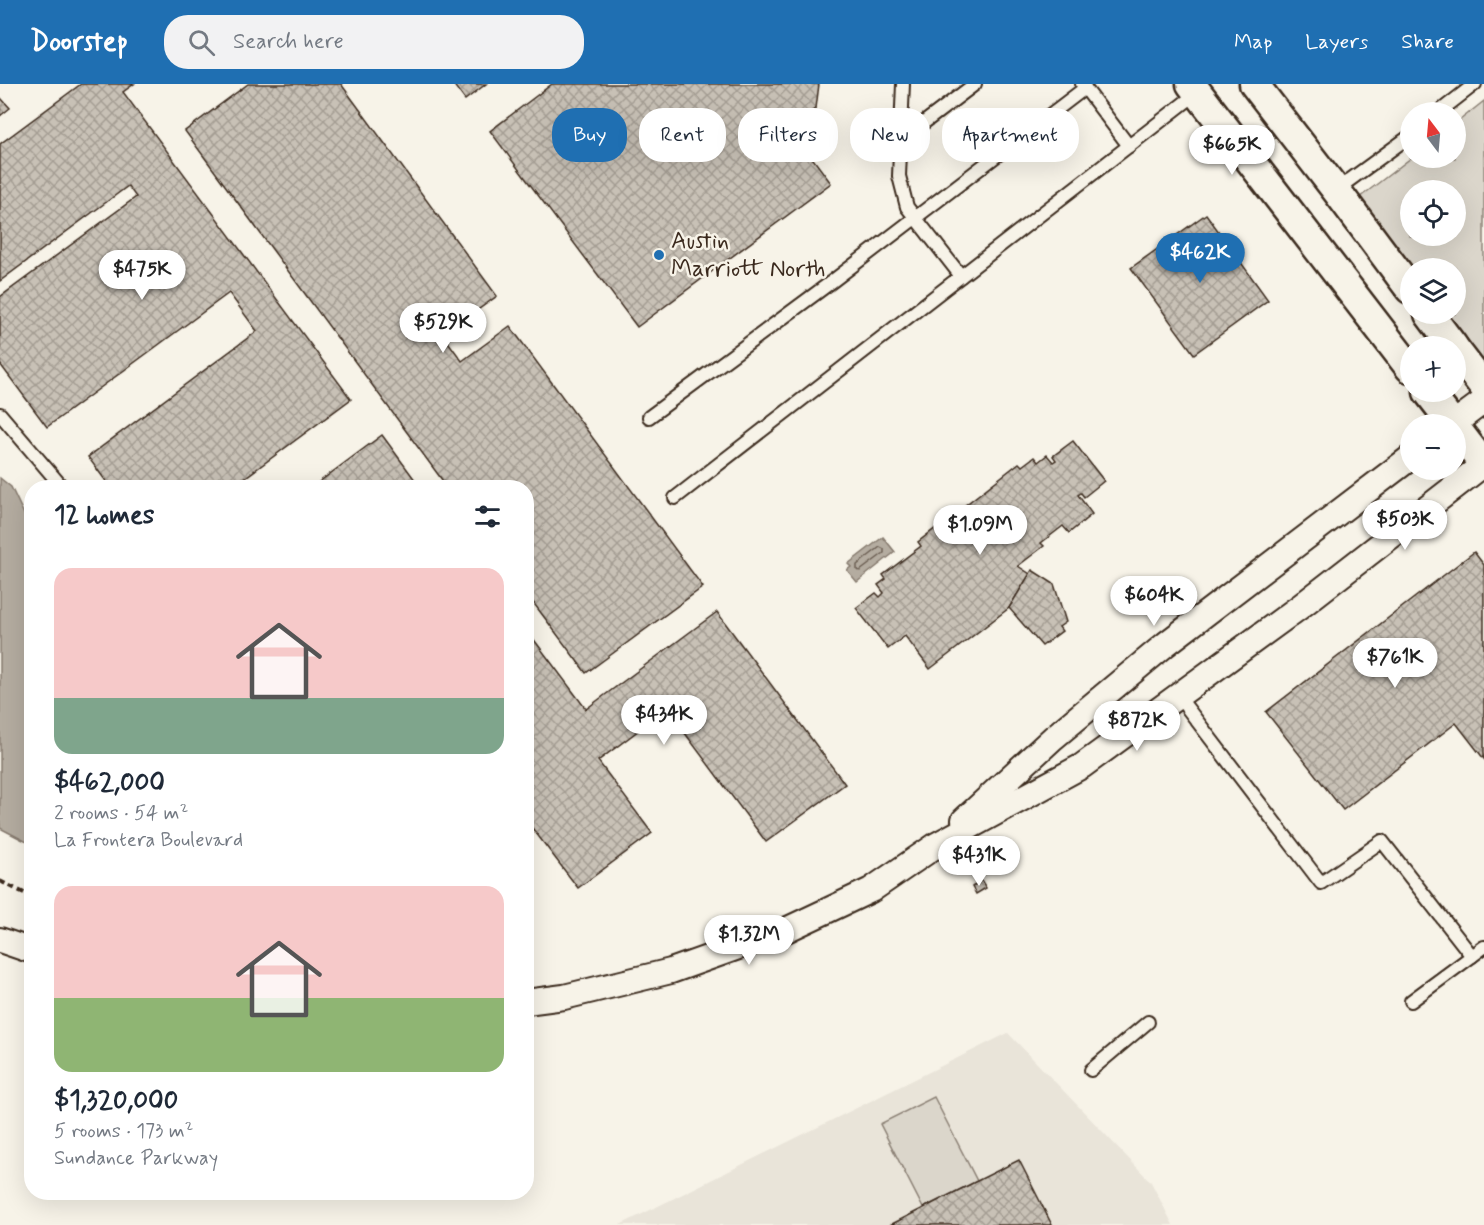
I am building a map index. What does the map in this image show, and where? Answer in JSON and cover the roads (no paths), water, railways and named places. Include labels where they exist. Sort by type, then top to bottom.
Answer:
[{"type":"street","points":[[1254,84],[1400,276]]},
{"type":"street","points":[[1194,88],[1400,356]]},
{"type":"street","points":[[1466,364],[1484,387]]},
{"type":"street","points":[[1466,416],[1484,401]]},
{"type":"street","points":[[1436,402],[1445,414]]},
{"type":"street","points":[[534,1001],[564,997],[671,971],[786,930],[872,890],[938,844],[1082,766],[1301,606],[1484,464],[1466,441]]},
{"type":"street","points":[[938,844],[1053,738],[1166,644],[1400,466]]},
{"type":"street","points":[[0,940],[24,948]]},
{"type":"lane","points":[[902,108],[903,84]]},
{"type":"lane","points":[[930,118],[975,84]]},
{"type":"lane","points":[[1452,102],[1475,84]]},
{"type":"lane","points":[[649,417],[916,218],[1083,86],[1129,146]]},
{"type":"lane","points":[[675,498],[1129,146],[1194,88]]},
{"type":"lane","points":[[1336,190],[1400,143]]},
{"type":"lane","points":[[899,162],[899,176],[908,207],[961,276]]},
{"type":"lane","points":[[0,414],[56,480]]},
{"type":"lane","points":[[1178,696],[1321,884],[1382,841],[1472,956]]},
{"type":"lane","points":[[1412,1001],[1484,947]]},
{"type":"lane","points":[[1091,1070],[1148,1022]]},
{"type":"water","points":[[0,478],[11,487],[24,514],[24,840],[0,828]]},
{"type":"water","points":[[883,537],[895,552],[857,582],[847,570],[851,567],[848,564]]},
{"type":"place","name":"Austin Marriott North","points":[[659,255]]}]
